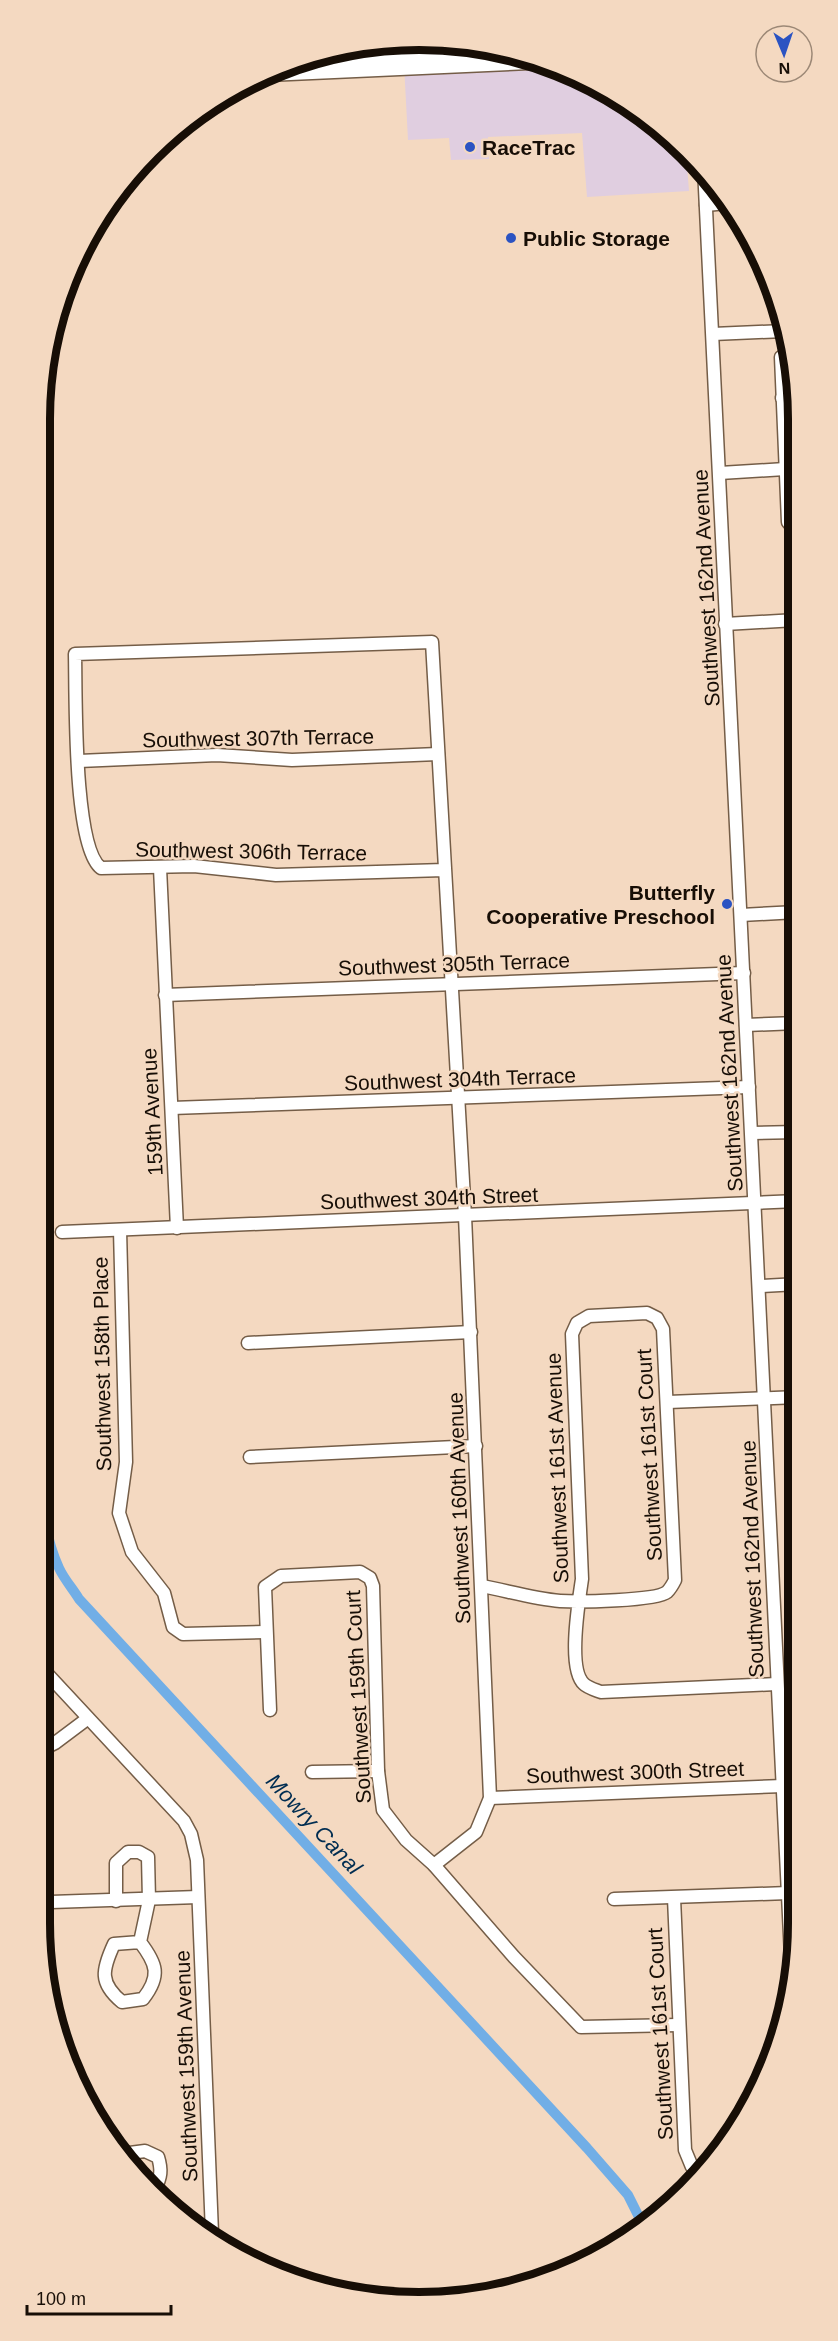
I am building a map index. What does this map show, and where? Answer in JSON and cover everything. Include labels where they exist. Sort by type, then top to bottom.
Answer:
[{"type":"main road","points":[[294,72],[466,53]]},
{"type":"main road","points":[[344,58],[509,61]]},
{"type":"street","name":"Southwest 162nd Avenue","points":[[705,185],[788,1893]]},
{"type":"street","points":[[706,205],[719,204]]},
{"type":"street","points":[[713,334],[778,331]]},
{"type":"street","points":[[781,357],[788,522]]},
{"type":"street","points":[[782,398],[788,398]]},
{"type":"street","points":[[720,473],[785,469]]},
{"type":"street","points":[[726,624],[788,620]]},
{"type":"street","points":[[79,761],[75,654],[432,642],[447,936],[453,984]]},
{"type":"street","name":"Southwest 307th Terrace","points":[[79,761],[217,755],[292,760],[438,754]]},
{"type":"street","name":"Southwest 306th Terrace","points":[[79,761],[84,825],[94,863],[101,868],[111,870],[215,868],[276,875],[444,870]]},
{"type":"street","points":[[160,868],[165,995]]},
{"type":"street","points":[[741,915],[788,912]]},
{"type":"street","name":"Southwest 305th Terrace","points":[[165,995],[744,973]]},
{"type":"street","name":"Southwest 160th Avenue","points":[[453,984],[471,1332],[490,1798]]},
{"type":"street","name":"159th Avenue","points":[[165,995],[177,1228]]},
{"type":"street","points":[[746,1025],[788,1023]]},
{"type":"street","name":"Southwest 304th Terrace","points":[[172,1108],[749,1087]]},
{"type":"street","points":[[752,1133],[788,1132]]},
{"type":"street","name":"Southwest 304th Street","points":[[62,1232],[788,1201]]},
{"type":"street","name":"Southwest 158th Place","points":[[120,1230],[126,1462],[119,1513],[132,1552],[164,1593],[173,1627],[183,1634],[265,1632]]},
{"type":"street","points":[[760,1286],[788,1285]]},
{"type":"street","name":"Southwest 161st Avenue","points":[[657,1318],[647,1313],[589,1316],[577,1323],[572,1334],[582,1579],[575,1631],[578,1672],[584,1684],[601,1692],[777,1684]]},
{"type":"street","name":"Southwest 161st Court","points":[[579,1600],[657,1597],[668,1591],[675,1580],[663,1329],[657,1318]]},
{"type":"street","points":[[248,1343],[471,1332]]},
{"type":"street","points":[[668,1402],[788,1397]]},
{"type":"street","points":[[250,1457],[476,1446]]},
{"type":"street","name":"Southwest 159th Court","points":[[265,1632],[266,1587],[281,1576],[360,1572],[370,1578],[374,1586],[378,1770],[383,1810],[406,1840],[434,1865],[514,1957],[581,2027],[678,2025]]},
{"type":"street","points":[[482,1586],[560,1601],[579,1600]]},
{"type":"street","points":[[265,1632],[270,1710]]},
{"type":"street","name":"Southwest 159th Avenue","points":[[50,1677],[166,1800],[184,1821],[191,1834],[197,1860],[212,2227]]},
{"type":"street","points":[[50,1745],[87,1719]]},
{"type":"street","points":[[312,1772],[378,1770]]},
{"type":"street","name":"Southwest 300th Street","points":[[490,1798],[783,1786]]},
{"type":"street","points":[[434,1865],[476,1832],[490,1798]]},
{"type":"street","points":[[116,1901],[116,1863],[122,1855],[139,1852],[148,1857],[149,1900],[140,1942],[156,1970],[153,1986],[143,1999],[122,2002],[110,1992],[104,1977],[106,1961],[114,1944],[140,1942]]},
{"type":"street","points":[[614,1899],[788,1893]]},
{"type":"street","points":[[50,1901],[198,1897]]},
{"type":"street","name":"Southwest 161st Court","points":[[674,1898],[685,2150],[696,2167]]},
{"type":"street","points":[[131,2153],[145,2151],[158,2157],[161,2168],[158,2183]]},
{"type":"shaded area","points":[[403,50],[443,50],[491,57],[538,69],[560,78],[604,99],[624,112],[663,141],[687,165],[689,191],[587,197],[582,133],[488,137],[489,159],[451,160],[449,138],[408,140]]},
{"type":"waterway","name":"Mowry Canal","points":[[50,1542],[63,1576],[79,1599],[587,2148],[628,2195],[640,2218]]},
{"type":"place","name":"RaceTrac","points":[[470,147]]},
{"type":"place","name":"Public Storage","points":[[511,238]]},
{"type":"place","name":"Butterfly Cooperative Preschool","points":[[727,904]]}]
